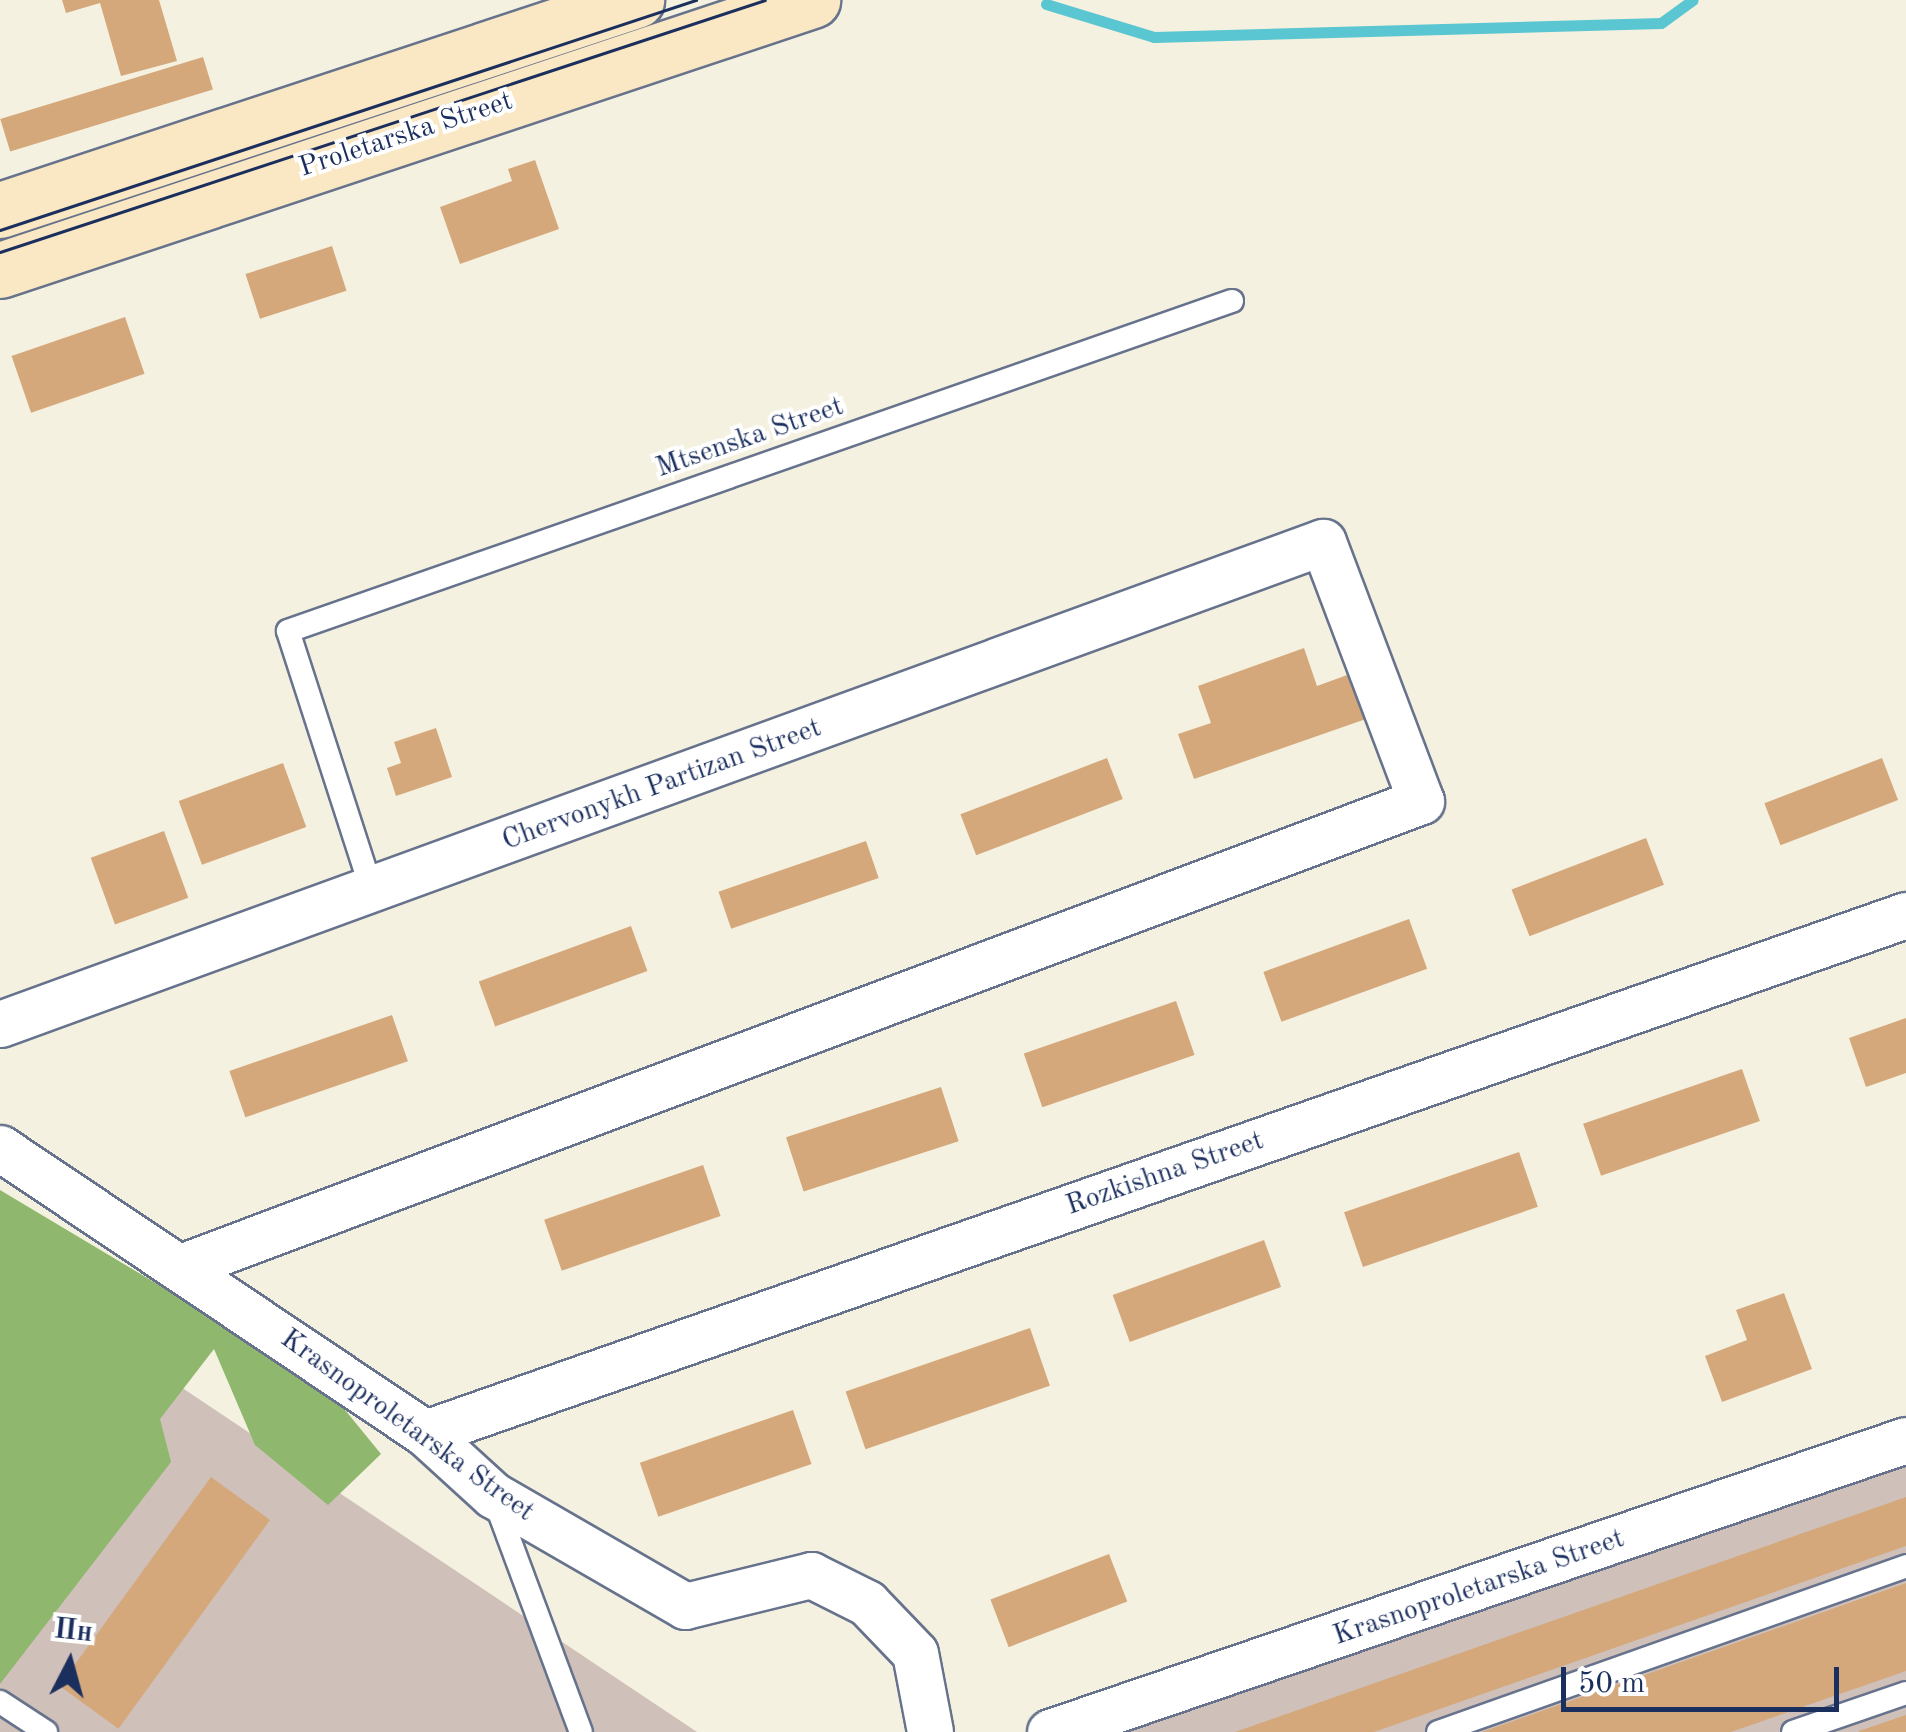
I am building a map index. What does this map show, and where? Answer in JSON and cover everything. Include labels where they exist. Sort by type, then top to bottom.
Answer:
[{"type":"main road","name":"Proletarska Street","points":[[0,210],[636,0]]},
{"type":"main road","name":"Proletarska Street","points":[[0,270],[812,0]]},
{"type":"street","name":"Chervonykh Partizan Street","points":[[0,1024],[1323,542],[1422,801],[183,1266]]},
{"type":"street","name":"Rozkishna Street","points":[[424,1433],[1906,915]]},
{"type":"street","name":"Krasnoproletarska Street","points":[[0,1148],[183,1266],[424,1433],[493,1495],[685,1606],[811,1575],[867,1603],[915,1653],[930,1732]]},
{"type":"street","name":"Krasnoproletarska Street","points":[[1079,1729],[1906,1440]]},
{"type":"lane","name":"Mtsenska Street","points":[[372,891],[288,631],[1232,301]]},
{"type":"lane","points":[[493,1495],[581,1732]]},
{"type":"lane","points":[[1438,1732],[1906,1566]]},
{"type":"lane","points":[[1793,1732],[1906,1693]]},
{"type":"lane","points":[[0,1702],[46,1732]]},
{"type":"shaded area","points":[[0,1266],[697,1732],[0,1732]]},
{"type":"shaded area","points":[[1906,1460],[1906,1732],[1120,1732]]},
{"type":"green space","points":[[0,1190],[323,1383],[381,1454],[328,1505],[255,1445],[214,1349],[160,1419],[171,1462],[0,1684]]},
{"type":"building","points":[[62,0],[159,0],[177,61],[121,76],[100,3],[66,13]]},
{"type":"building","points":[[203,57],[213,90],[10,151],[0,119]]},
{"type":"building","points":[[535,160],[559,229],[460,264],[440,207],[512,181],[508,169]]},
{"type":"building","points":[[332,246],[347,291],[260,319],[245,274]]},
{"type":"building","points":[[125,317],[145,374],[31,413],[12,356]]},
{"type":"building","points":[[1304,648],[1317,686],[1350,674],[1366,719],[1194,779],[1178,734],[1211,723],[1198,686]]},
{"type":"building","points":[[436,728],[452,777],[396,796],[387,768],[401,763],[394,742]]},
{"type":"building","points":[[1107,758],[1123,799],[976,855],[960,814]]},
{"type":"building","points":[[1882,758],[1898,800],[1780,845],[1764,803]]},
{"type":"building","points":[[283,763],[306,827],[202,865],[179,801]]},
{"type":"building","points":[[164,831],[188,898],[115,924],[91,858]]},
{"type":"building","points":[[1646,838],[1664,885],[1529,936],[1512,890]]},
{"type":"building","points":[[866,841],[879,878],[731,929],[718,892]]},
{"type":"building","points":[[1409,919],[1427,969],[1281,1022],[1263,972]]},
{"type":"building","points":[[631,926],[647,971],[495,1027],[479,981]]},
{"type":"building","points":[[1176,1001],[1195,1055],[1042,1107],[1024,1053]]},
{"type":"building","points":[[392,1015],[408,1061],[245,1117],[229,1071]]},
{"type":"building","points":[[1906,1018],[1906,1073],[1866,1087],[1849,1038]]},
{"type":"building","points":[[1742,1069],[1760,1121],[1601,1176],[1583,1124]]},
{"type":"building","points":[[941,1087],[959,1141],[804,1192],[786,1137]]},
{"type":"building","points":[[1519,1152],[1538,1207],[1363,1267],[1344,1212]]},
{"type":"building","points":[[703,1165],[721,1216],[562,1271],[544,1220]]},
{"type":"building","points":[[1264,1240],[1281,1287],[1130,1342],[1113,1295]]},
{"type":"building","points":[[1784,1293],[1812,1369],[1722,1402],[1705,1356],[1747,1340],[1736,1310]]},
{"type":"building","points":[[1030,1328],[1050,1386],[865,1449],[846,1391]]},
{"type":"building","points":[[793,1410],[812,1464],[658,1517],[640,1463]]},
{"type":"building","points":[[211,1477],[270,1520],[118,1729],[59,1686]]},
{"type":"building","points":[[1906,1497],[1906,1546],[1374,1732],[1235,1732]]},
{"type":"building","points":[[1109,1554],[1127,1602],[1009,1647],[990,1600]]},
{"type":"building","points":[[1906,1583],[1906,1671],[1731,1732],[1482,1732]]},
{"type":"building","points":[[1906,1715],[1906,1732],[1859,1732],[1859,1731]]},
{"type":"waterway","points":[[1046,4],[1154,37],[1661,23],[1693,0]]},
{"type":"tram line","points":[[0,230],[696,0]]},
{"type":"tram line","points":[[0,252],[765,0]]}]
